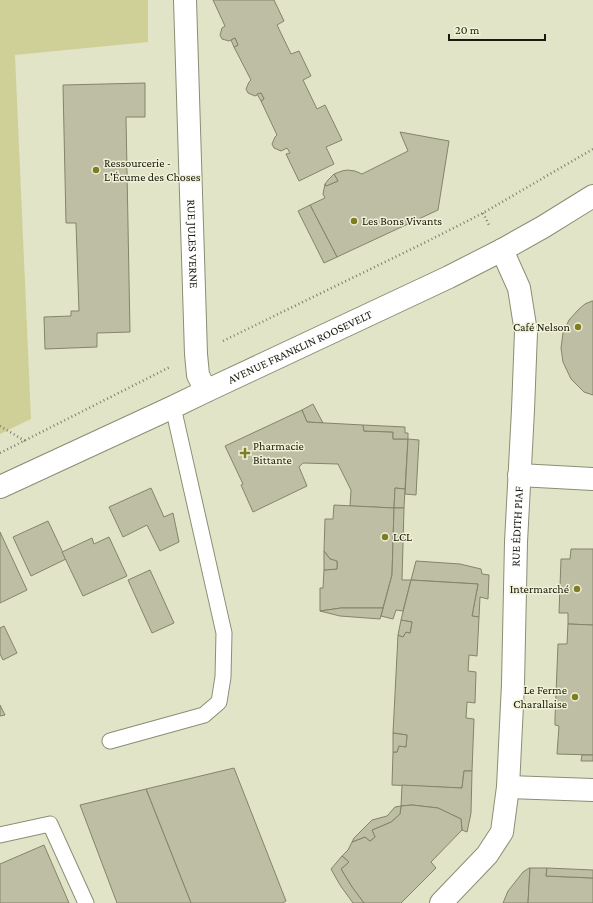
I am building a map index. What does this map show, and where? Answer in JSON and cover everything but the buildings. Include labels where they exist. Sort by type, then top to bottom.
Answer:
[{"type":"street","name":"RUE JULES VERNE","points":[[185,0],[196,354],[198,375],[206,391]]},
{"type":"street","name":"AVENUE FRANKLIN ROOSEVELT","points":[[0,487],[174,407],[449,277],[543,227],[593,196]]},
{"type":"street","name":"RUE ÉDITH PIAF","points":[[441,903],[488,855],[502,832],[508,787],[513,684],[516,542],[526,332],[519,288],[502,250]]},
{"type":"street","points":[[519,475],[593,479]]},
{"type":"street","points":[[508,787],[593,790]]},
{"type":"lane","points":[[110,741],[204,715],[218,702],[223,678],[224,633],[174,407]]},
{"type":"lane","points":[[0,835],[50,824],[86,903]]},
{"type":"path","points":[[220,342],[483,213],[593,149]]},
{"type":"path","points":[[0,453],[174,365]]},
{"type":"path","points":[[0,426],[25,441]]},
{"type":"green space","points":[[0,0],[148,0],[148,42],[15,55],[31,419],[0,434]]},
{"type":"place","name":"Ressourcerie - L'Écume des Choses","points":[[96,170]]},
{"type":"place","name":"Les Bons Vivants","points":[[354,221]]},
{"type":"place","name":"Café Nelson","points":[[578,327]]},
{"type":"place","name":"Pharmacie Bittante","points":[[245,453]]},
{"type":"place","name":"LCL","points":[[385,537]]},
{"type":"place","name":"Intermarché","points":[[577,589]]},
{"type":"place","name":"Le Ferme Charallaise","points":[[575,697]]}]
